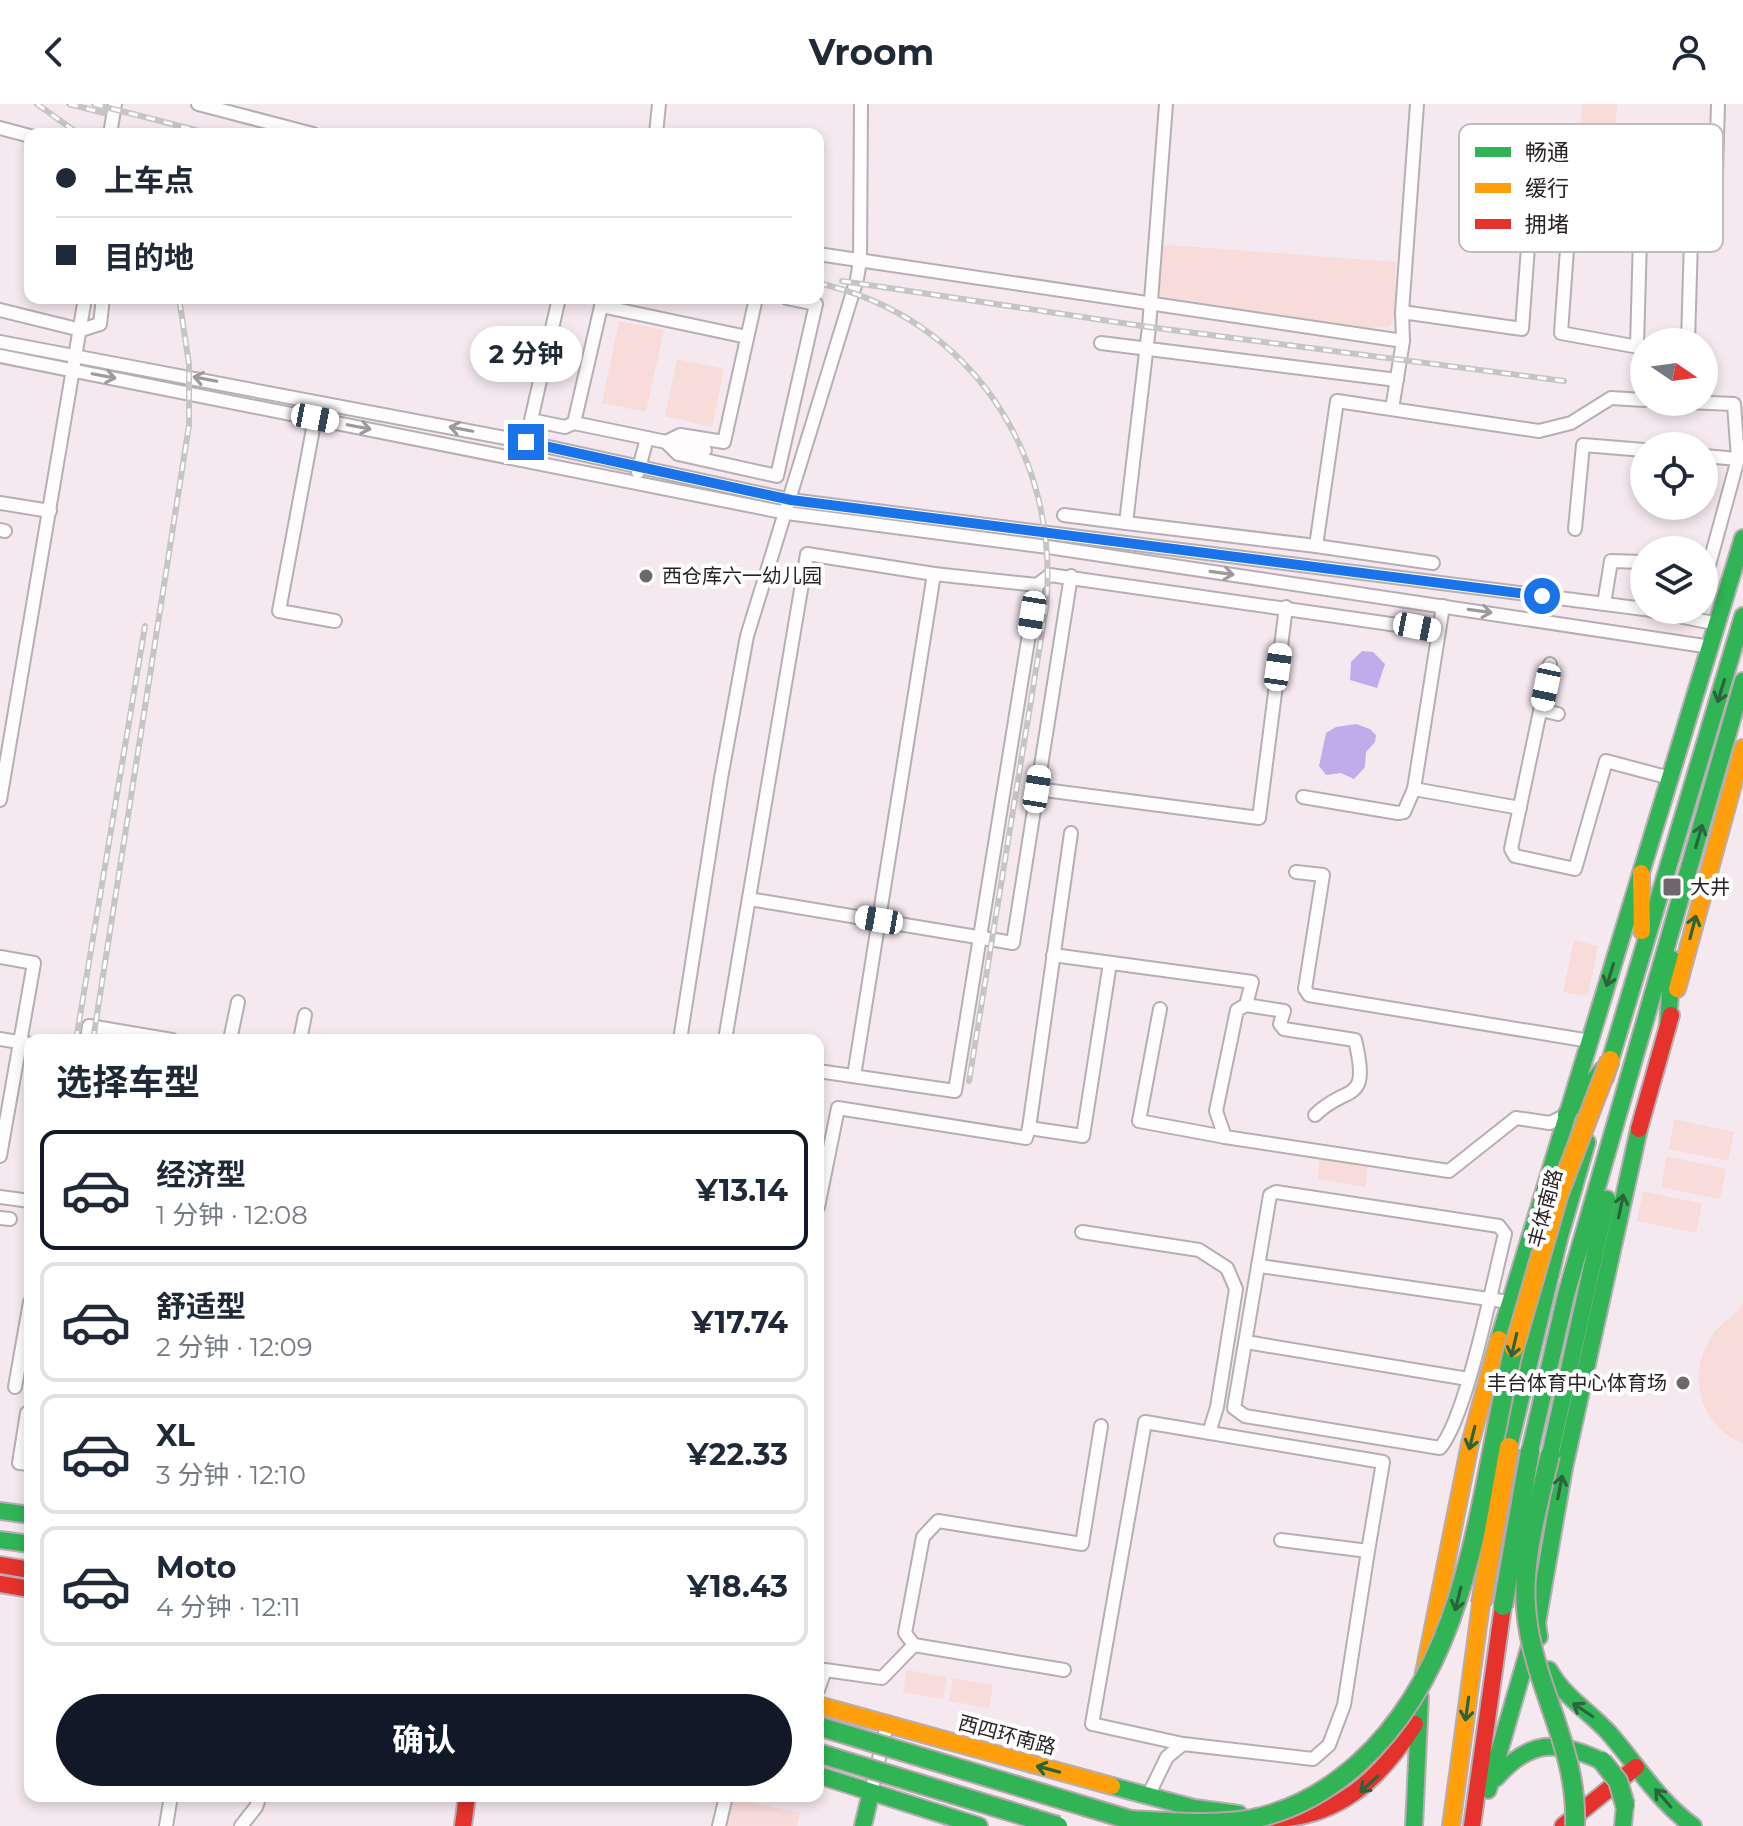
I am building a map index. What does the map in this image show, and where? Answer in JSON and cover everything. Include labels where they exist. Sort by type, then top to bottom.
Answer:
[{"type":"main road","name":"丰体南路","points":[[1416,1722],[1455,1512],[1509,1302],[1743,538]]},
{"type":"main road","name":"丰体南路","points":[[1451,1826],[1481,1604],[1509,1447],[1559,1239],[1743,616]]},
{"type":"main road","points":[[1475,1826],[1503,1606],[1530,1451],[1566,1295],[1743,681]]},
{"type":"main road","points":[[1475,1826],[1537,1623],[1552,1529],[1635,1144],[1742,752]]},
{"type":"main road","points":[[1641,873],[1642,952]]},
{"type":"main road","points":[[1668,1026],[1675,921]]},
{"type":"main road","points":[[1575,1826],[1574,1772],[1539,1671],[1527,1617],[1525,1586],[1550,1455],[1645,1018]]},
{"type":"main road","points":[[1566,1115],[1610,1060]]},
{"type":"main road","points":[[1130,1820],[1220,1823],[1272,1814],[1300,1804],[1331,1786],[1380,1745],[1423,1691],[1454,1617],[1529,1282],[1580,1128],[1610,1060]]},
{"type":"main road","points":[[0,1511],[24,1514]]},
{"type":"main road","points":[[1455,1512],[1552,1529]]},
{"type":"main road","points":[[0,1540],[24,1543]]},
{"type":"main road","points":[[1448,1549],[1546,1564]]},
{"type":"main road","points":[[0,1584],[24,1588]]},
{"type":"main road","points":[[1537,1623],[1540,1645],[1558,1689],[1599,1723],[1676,1813],[1693,1826]]},
{"type":"main road","name":"西四环南路","points":[[824,1707],[1124,1789],[1174,1826]]},
{"type":"main road","points":[[1124,1789],[1194,1808],[1278,1820],[1310,1816],[1339,1805],[1368,1787],[1397,1755],[1416,1722]]},
{"type":"main road","points":[[1414,1826],[1416,1722]]},
{"type":"main road","points":[[824,1728],[1149,1826]]},
{"type":"main road","points":[[824,1728],[1157,1826]]},
{"type":"main road","points":[[1490,1785],[1507,1762],[1524,1751],[1545,1745],[1576,1747],[1602,1761],[1618,1781],[1625,1805],[1623,1826]]},
{"type":"main road","points":[[824,1755],[1058,1826]]},
{"type":"main road","points":[[824,1755],[1058,1826]]},
{"type":"main road","points":[[1563,1826],[1636,1767]]},
{"type":"main road","points":[[824,1777],[979,1826]]},
{"type":"main road","points":[[863,1826],[871,1792]]},
{"type":"main road","points":[[463,1826],[466,1802]]},
{"type":"street","points":[[111,128],[115,104]]},
{"type":"street","points":[[198,104],[290,128]]},
{"type":"street","points":[[657,128],[659,104]]},
{"type":"street","points":[[681,1034],[733,704],[747,636],[789,507],[860,261],[861,104]]},
{"type":"street","points":[[1126,523],[1147,349],[1166,104]]},
{"type":"street","points":[[1392,409],[1403,341],[1402,312],[1417,104]]},
{"type":"street","points":[[1717,124],[1718,104]]},
{"type":"street","points":[[0,128],[24,134]]},
{"type":"street","points":[[1402,312],[1522,329],[1528,252]]},
{"type":"street","points":[[1567,252],[1561,333],[1630,345]]},
{"type":"street","points":[[1640,252],[1641,328]]},
{"type":"street","points":[[1688,328],[1691,252]]},
{"type":"street","points":[[824,255],[1403,341]]},
{"type":"street","points":[[0,800],[4,753],[50,511],[84,304]]},
{"type":"street","points":[[0,310],[81,330],[100,324],[102,304]]},
{"type":"street","points":[[558,304],[531,420],[565,427],[574,423],[705,450]]},
{"type":"street","points":[[574,423],[602,304]]},
{"type":"street","points":[[610,304],[747,337]]},
{"type":"street","points":[[666,442],[680,435],[724,442],[755,304]]},
{"type":"street","points":[[666,442],[678,454],[777,476],[816,304]]},
{"type":"street","points":[[0,342],[76,363],[315,418],[635,483],[1711,647]]},
{"type":"street","points":[[1101,343],[1397,380]]},
{"type":"street","points":[[0,356],[185,375],[639,467],[789,507],[1630,608]]},
{"type":"street","points":[[1316,546],[1337,401],[1539,431],[1571,423],[1611,398],[1630,399]]},
{"type":"street","points":[[1717,536],[1738,459],[1734,404],[1718,403]]},
{"type":"street","points":[[315,418],[279,611],[335,621]]},
{"type":"street","points":[[635,483],[647,438]]},
{"type":"street","points":[[1575,529],[1583,445],[1630,449]]},
{"type":"street","points":[[1718,457],[1738,459]]},
{"type":"street","points":[[0,503],[50,511]]},
{"type":"street","points":[[1064,515],[1433,563]]},
{"type":"street","points":[[726,1034],[807,554],[934,574],[1037,585]]},
{"type":"street","points":[[1604,604],[1611,561],[1630,562]]},
{"type":"street","points":[[854,1076],[934,574]]},
{"type":"street","points":[[824,1072],[955,1091],[1037,585],[1050,575],[1439,631]]},
{"type":"street","points":[[749,899],[1013,943],[1071,576]]},
{"type":"street","points":[[1303,797],[1404,812],[1414,789],[1443,606]]},
{"type":"street","points":[[1037,789],[1259,818],[1286,607]]},
{"type":"street","points":[[1550,664],[1511,849],[1515,856],[1575,869],[1606,761],[1670,778]]},
{"type":"street","points":[[1541,710],[1558,714]]},
{"type":"street","points":[[1414,789],[1520,808]]},
{"type":"street","points":[[824,1177],[838,1108],[1026,1138],[1071,833]]},
{"type":"street","points":[[1296,872],[1323,875],[1305,989],[1309,995],[1590,1041]]},
{"type":"street","points":[[1053,955],[1252,982],[1246,1005],[1233,1016],[1216,1111],[1225,1137]]},
{"type":"street","points":[[0,957],[34,963],[26,1034]]},
{"type":"street","points":[[1029,1128],[1083,1136],[1110,963]]},
{"type":"street","points":[[231,1034],[238,1002]]},
{"type":"street","points":[[1246,1005],[1284,1011],[1280,1024],[1284,1029],[1355,1040],[1360,1061],[1357,1088],[1315,1115]]},
{"type":"street","points":[[1160,1009],[1139,1121],[1449,1171],[1516,1118],[1550,1123],[1566,1115]]},
{"type":"street","points":[[301,1034],[305,1015]]},
{"type":"street","points":[[88,1034],[89,1026],[130,1034]]},
{"type":"street","points":[[0,1039],[24,1043]]},
{"type":"street","points":[[0,1156],[24,1048]]},
{"type":"street","points":[[1288,1192],[1499,1226],[1505,1234],[1489,1298],[1449,1438],[1440,1448],[1245,1416],[1234,1408],[1270,1195],[1288,1192]]},
{"type":"street","points":[[0,1197],[24,1200]]},
{"type":"street","points":[[1082,1232],[1199,1250],[1227,1268],[1236,1289],[1217,1407],[1209,1433]]},
{"type":"street","points":[[1260,1266],[1509,1302]]},
{"type":"street","points":[[15,1387],[24,1336]]},
{"type":"street","points":[[1246,1342],[1468,1379]]},
{"type":"street","points":[[1145,1422],[1209,1433],[1383,1462],[1344,1705],[1329,1745],[1313,1759],[1183,1744],[1092,1724],[1145,1422]]},
{"type":"street","points":[[1064,1670],[914,1645],[905,1633],[923,1537],[929,1527],[938,1521],[1082,1544],[1101,1426]]},
{"type":"street","points":[[24,1432],[19,1463],[24,1463]]},
{"type":"street","points":[[1281,1540],[1368,1551]]},
{"type":"street","points":[[824,1673],[825,1670],[882,1678],[914,1645]]},
{"type":"street","points":[[871,1792],[887,1725]]},
{"type":"street","points":[[1148,1796],[1167,1757],[1183,1744]]},
{"type":"street","points":[[166,1826],[170,1802]]},
{"type":"street","points":[[241,1826],[258,1802]]},
{"type":"street","points":[[719,1826],[725,1802]]},
{"type":"shaded area","points":[[1582,104],[1617,104],[1616,124],[1581,124]]},
{"type":"shaded area","points":[[1156,244],[1396,262],[1394,320],[1388,327],[1365,328],[1153,295]]},
{"type":"shaded area","points":[[619,321],[664,330],[646,412],[602,403]]},
{"type":"shaded area","points":[[677,359],[724,369],[712,427],[665,416]]},
{"type":"shaded area","points":[[1362,651],[1373,652],[1385,664],[1377,688],[1350,680],[1351,662]]},
{"type":"shaded area","points":[[1356,724],[1376,735],[1375,742],[1366,752],[1365,767],[1354,779],[1341,773],[1326,775],[1319,766],[1326,733],[1336,727]]},
{"type":"shaded area","points":[[1574,940],[1598,946],[1588,996],[1563,992]]},
{"type":"shaded area","points":[[1674,1119],[1734,1132],[1728,1161],[1669,1149]]},
{"type":"shaded area","points":[[1321,1153],[1369,1161],[1365,1187],[1317,1179]]},
{"type":"shaded area","points":[[1666,1156],[1726,1169],[1720,1199],[1661,1187]]},
{"type":"shaded area","points":[[1643,1191],[1702,1204],[1696,1233],[1637,1221]]},
{"type":"shaded area","points":[[1743,1302],[1743,1444],[1716,1424],[1707,1411],[1699,1380],[1705,1348],[1714,1333]]},
{"type":"shaded area","points":[[907,1670],[947,1677],[943,1699],[903,1692]]},
{"type":"shaded area","points":[[953,1678],[993,1685],[989,1708],[949,1701]]},
{"type":"shaded area","points":[[731,1802],[750,1802],[800,1813],[797,1826],[726,1826]]},
{"type":"railway","points":[[37,104],[71,128]]},
{"type":"railway","points":[[69,104],[104,113]]},
{"type":"railway","points":[[94,104],[188,128]]},
{"type":"railway","points":[[842,281],[1149,327],[1564,381]]},
{"type":"railway","points":[[824,285],[872,300],[920,327],[961,361],[995,401],[1021,447],[1038,498],[1047,552],[1046,608],[969,1081]]},
{"type":"railway","points":[[94,1034],[189,425],[189,364],[180,304]]},
{"type":"railway","points":[[77,1034],[145,626]]},
{"type":"traffic: fast","points":[[1499,1339],[1743,538]]},
{"type":"traffic: fast","points":[[1605,1078],[1743,616]]},
{"type":"traffic: fast","points":[[1530,1451],[1566,1295],[1743,681]]},
{"type":"traffic: fast","points":[[1668,1026],[1672,959]]},
{"type":"traffic: fast","points":[[1566,1115],[1602,1070]]},
{"type":"traffic: fast","points":[[1539,1637],[1537,1623],[1564,1468],[1639,1129]]},
{"type":"traffic: fast","points":[[1509,1447],[1559,1239],[1587,1142]]},
{"type":"traffic: fast","points":[[1550,1455],[1607,1199]]},
{"type":"traffic: fast","points":[[1130,1820],[1222,1822],[1252,1819],[1281,1811],[1323,1790],[1347,1773],[1397,1721],[1427,1674],[1449,1623],[1466,1570],[1514,1348]]},
{"type":"traffic: fast","points":[[1503,1606],[1530,1451]]},
{"type":"traffic: fast","points":[[1550,1455],[1531,1536],[1525,1597],[1532,1645],[1570,1771],[1575,1826]]},
{"type":"traffic: fast","points":[[0,1511],[24,1514]]},
{"type":"traffic: fast","points":[[0,1540],[24,1543]]},
{"type":"traffic: fast","points":[[1488,1790],[1533,1635]]},
{"type":"traffic: fast","points":[[1549,1670],[1569,1696],[1609,1733],[1658,1794],[1693,1826]]},
{"type":"traffic: fast","points":[[1414,1826],[1420,1696]]},
{"type":"traffic: fast","points":[[824,1728],[1144,1824]]},
{"type":"traffic: fast","points":[[1496,1778],[1521,1756],[1545,1747],[1571,1749],[1602,1761]]},
{"type":"traffic: fast","points":[[824,1755],[1058,1826]]},
{"type":"traffic: fast","points":[[1602,1761],[1618,1781],[1625,1805]]},
{"type":"traffic: fast","points":[[824,1777],[979,1826]]},
{"type":"traffic: fast","points":[[1112,1786],[1194,1808],[1239,1814]]},
{"type":"traffic: fast","points":[[863,1826],[871,1792]]},
{"type":"traffic: fast","points":[[1623,1826],[1625,1805]]},
{"type":"traffic: slow","points":[[1677,989],[1743,748]]},
{"type":"traffic: slow","points":[[1641,873],[1642,931]]},
{"type":"traffic: slow","points":[[1514,1348],[1559,1193],[1610,1060]]},
{"type":"traffic: slow","points":[[1424,1673],[1470,1444],[1499,1339]]},
{"type":"traffic: slow","points":[[1481,1604],[1509,1447]]},
{"type":"traffic: slow","points":[[1451,1826],[1481,1604]]},
{"type":"traffic: slow","points":[[824,1707],[1112,1786]]},
{"type":"traffic: jam","points":[[1639,1129],[1671,1015]]},
{"type":"traffic: jam","points":[[0,1565],[24,1569]]},
{"type":"traffic: jam","points":[[0,1584],[24,1588]]},
{"type":"traffic: jam","points":[[1472,1826],[1503,1606]]},
{"type":"traffic: jam","points":[[1270,1819],[1316,1812],[1355,1792],[1387,1762],[1415,1724]]},
{"type":"traffic: jam","points":[[1563,1826],[1636,1767]]},
{"type":"traffic: jam","points":[[463,1826],[466,1802]]},
{"type":"place","name":"西仓库六一幼儿园","points":[[646,576]]},
{"type":"place","name":"大井","points":[[1672,887]]},
{"type":"place","name":"丰台体育中心体育场","points":[[1683,1383]]},
{"type":"route","points":[[526,442],[791,500],[1542,596]]}]
